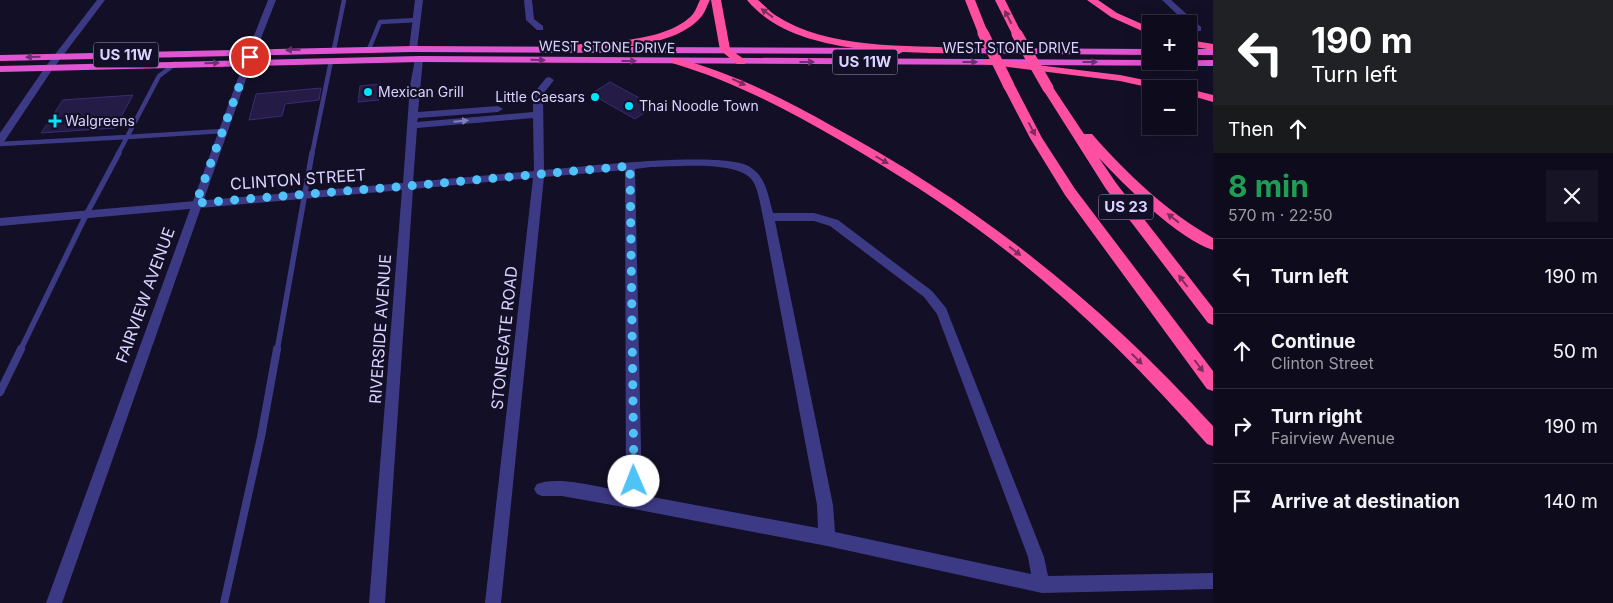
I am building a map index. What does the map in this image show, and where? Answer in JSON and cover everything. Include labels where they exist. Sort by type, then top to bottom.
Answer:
[{"type":"highway","points":[[559,48],[633,43],[664,35],[691,21],[702,8],[705,0]]},
{"type":"highway","points":[[716,0],[725,50],[741,62]]},
{"type":"highway","points":[[752,0],[769,16],[824,38],[855,44],[967,51]]},
{"type":"highway","points":[[961,0],[981,29]]},
{"type":"highway","name":"US 23","points":[[970,0],[981,29],[1036,138],[1070,192],[1213,384]]},
{"type":"highway","points":[[1000,0],[1048,88],[1095,146],[1145,195],[1175,220],[1213,245]]},
{"type":"highway","points":[[1092,0],[1114,15],[1142,28]]},
{"type":"highway","points":[[1197,44],[1213,47]]},
{"type":"highway","name":"WEST STONE DRIVE","points":[[0,58],[252,51],[537,48],[1142,52]]},
{"type":"highway","points":[[419,59],[435,53],[522,52],[537,48]]},
{"type":"highway","points":[[331,61],[351,55],[401,54],[412,49]]},
{"type":"highway","points":[[1197,52],[1213,52]]},
{"type":"highway","name":"WEST STONE DRIVE","points":[[0,69],[419,59],[1213,63]]},
{"type":"highway","points":[[676,61],[702,68],[744,84],[917,180],[960,210],[1034,266],[1112,333],[1213,438]]},
{"type":"highway","points":[[988,62],[1077,71],[1142,83]]},
{"type":"highway","name":"US 23","points":[[1048,88],[1111,186],[1213,319]]},
{"type":"highway","points":[[1197,94],[1213,98]]},
{"type":"street","points":[[0,140],[49,68],[101,0]]},
{"type":"street","name":"FAIRVIEW AVENUE","points":[[54,603],[196,203],[272,0]]},
{"type":"street","points":[[412,49],[419,0]]},
{"type":"street","points":[[528,0],[530,20],[540,28]]},
{"type":"street","points":[[1166,0],[1198,30]]},
{"type":"street","name":"RIVERSIDE AVENUE","points":[[377,603],[419,59]]},
{"type":"street","name":"STONEGATE ROAD","points":[[493,603],[539,173],[538,94],[549,80]]},
{"type":"street","points":[[413,120],[539,110]]},
{"type":"street","name":"CLINTON STREET","points":[[0,222],[196,203],[652,164],[722,164],[745,168],[758,178],[769,217],[825,505],[827,538]]},
{"type":"street","points":[[630,166],[634,501]]},
{"type":"street","points":[[769,217],[814,217],[834,223],[928,294],[938,305],[1036,557],[1042,585]]},
{"type":"street","points":[[542,489],[562,489],[634,501],[827,538],[1042,585],[1213,581]]},
{"type":"lane","points":[[334,50],[344,0]]},
{"type":"lane","points":[[369,49],[380,22],[416,20]]},
{"type":"lane","points":[[224,603],[261,437],[299,233],[303,195],[331,61]]},
{"type":"lane","points":[[0,392],[87,213],[158,76],[176,64]]},
{"type":"lane","points":[[153,65],[158,76]]},
{"type":"lane","points":[[0,144],[223,131]]},
{"type":"building","points":[[610,82],[654,106],[635,119],[591,94]]},
{"type":"building","points":[[381,84],[379,100],[358,102],[360,86]]},
{"type":"building","points":[[321,88],[319,100],[285,104],[282,116],[249,120],[256,94]]},
{"type":"building","name":"Walgreens","points":[[133,95],[115,128],[41,133],[63,100]]},
{"type":"place","name":"Mexican Grill","points":[[368,92]]},
{"type":"place","name":"Little Caesars","points":[[595,97]]},
{"type":"place","name":"Thai Noodle Town","points":[[629,106]]},
{"type":"place","name":"Walgreens","points":[[55,121]]},
{"type":"route","points":[[250,57],[196,203],[630,166],[634,481]]}]
